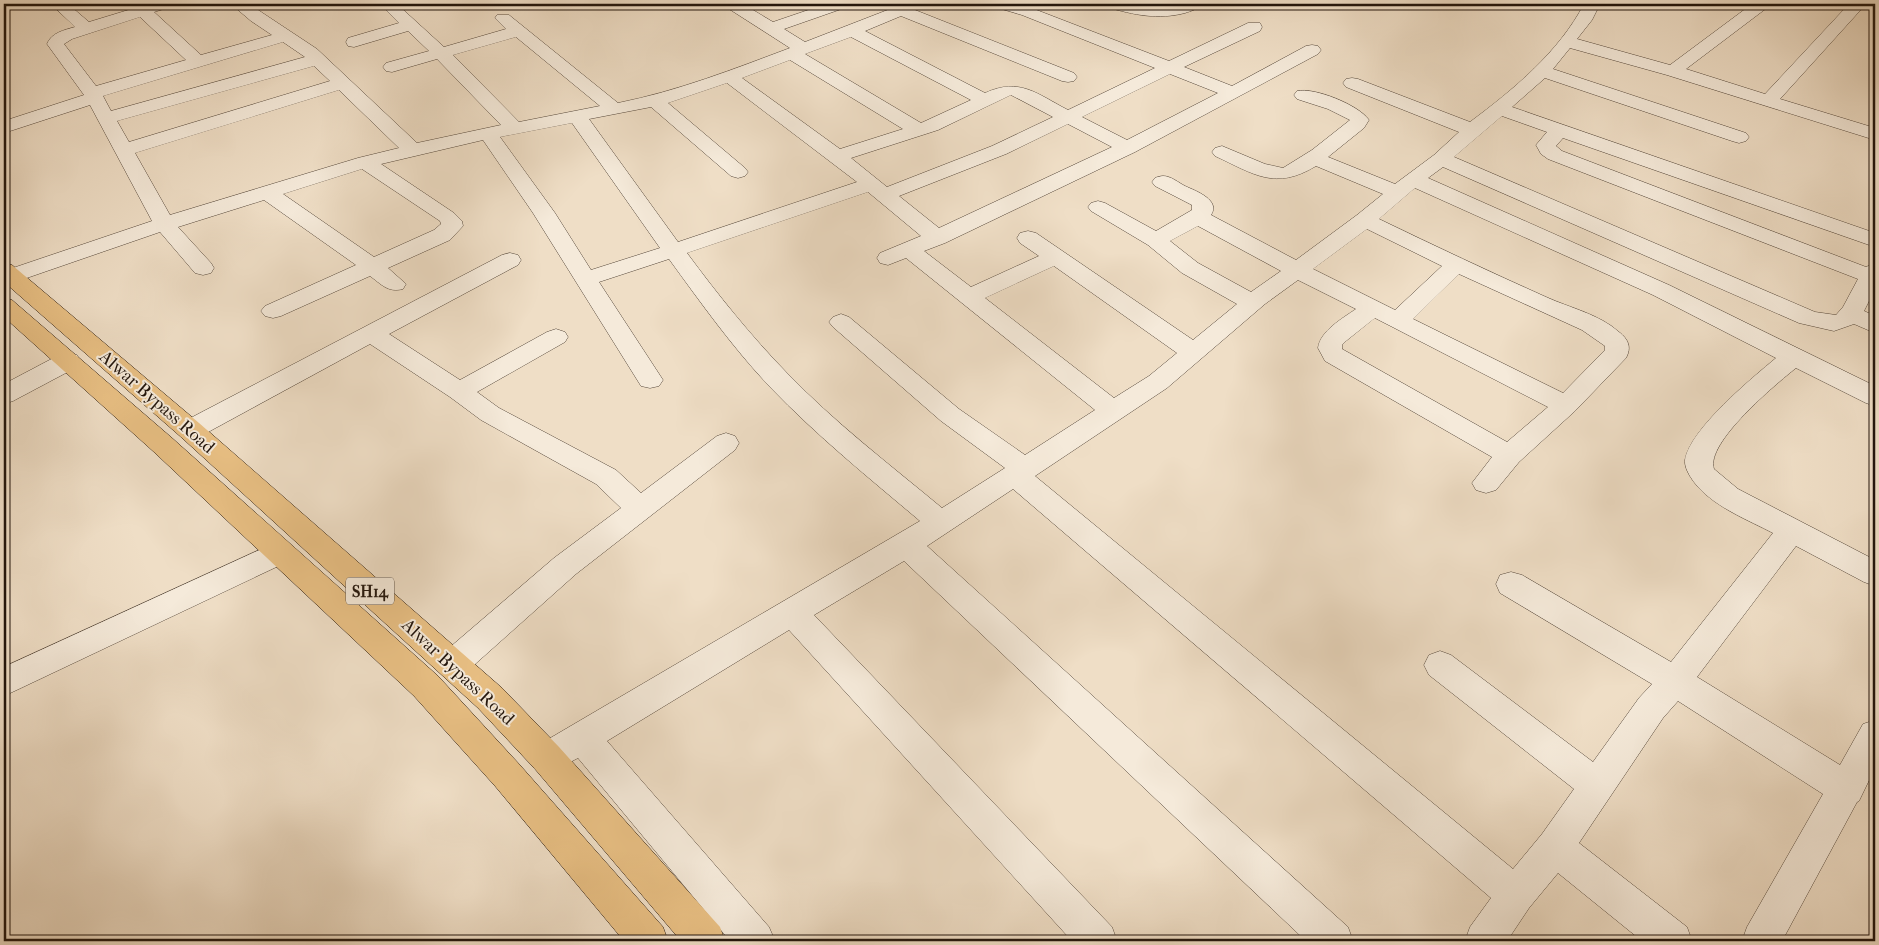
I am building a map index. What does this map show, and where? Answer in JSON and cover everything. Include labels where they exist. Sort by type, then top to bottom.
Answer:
[{"type":"main road","name":"Alwar Bypass Road","points":[[6,284],[68,362],[163,445],[426,686],[508,775],[645,940]]},
{"type":"main road","name":"Alwar Bypass Road","points":[[6,284],[190,430],[490,698],[547,758],[706,941]]},
{"type":"street","points":[[59,4],[86,28]]},
{"type":"street","points":[[164,4],[86,28],[59,38],[55,44],[93,95],[164,224],[203,268]]},
{"type":"street","points":[[239,4],[318,59],[413,150]]},
{"type":"street","points":[[732,4],[770,29],[798,52],[918,130]]},
{"type":"street","points":[[1001,4],[1028,12],[1234,93]]},
{"type":"street","points":[[1113,4],[1156,13],[1171,12],[1194,4]]},
{"type":"street","points":[[547,758],[906,545],[1158,382],[1253,303],[1365,220],[1405,186],[1442,159],[1472,130],[1542,71],[1568,42],[1584,20],[1592,4]]},
{"type":"street","points":[[1674,72],[1762,4]]},
{"type":"street","points":[[1768,101],[1858,4]]},
{"type":"street","points":[[770,29],[857,10],[908,7],[1068,77]]},
{"type":"street","points":[[392,8],[440,52],[514,128]]},
{"type":"street","points":[[852,32],[857,10]]},
{"type":"street","points":[[143,11],[197,61]]},
{"type":"street","points":[[503,18],[615,109]]},
{"type":"street","points":[[354,42],[412,25]]},
{"type":"street","points":[[586,279],[787,214],[976,160],[1070,118],[1169,67],[1254,27]]},
{"type":"street","points":[[392,67],[517,31]]},
{"type":"street","points":[[6,284],[164,224],[365,162],[488,133],[655,101],[730,77],[852,32],[985,100]]},
{"type":"street","points":[[8,120],[197,61],[286,36]]},
{"type":"street","points":[[1568,42],[1874,131]]},
{"type":"street","points":[[1113,411],[968,297],[898,254],[1055,184],[1234,93],[1312,50]]},
{"type":"street","points":[[105,119],[318,59]]},
{"type":"street","points":[[1542,71],[1739,137]]},
{"type":"street","points":[[730,77],[837,156],[937,238]]},
{"type":"street","points":[[123,150],[343,83]]},
{"type":"street","points":[[1352,83],[1472,130]]},
{"type":"street","points":[[837,156],[918,130],[1007,90],[1016,91],[1128,148]]},
{"type":"street","points":[[1222,152],[1278,174],[1290,173],[1314,158],[1360,120],[1358,116],[1348,111],[1302,95]]},
{"type":"street","points":[[655,101],[738,172]]},
{"type":"street","points":[[1499,109],[1875,240]]},
{"type":"street","points":[[577,116],[674,251],[759,358],[834,431],[941,522]]},
{"type":"street","points":[[1442,159],[1807,318],[1837,323],[1844,321],[1851,314],[1873,273],[1555,155],[1548,150],[1546,145],[1560,130]]},
{"type":"street","points":[[488,133],[544,213],[650,380]]},
{"type":"street","points":[[1314,158],[1405,186],[1661,290],[1875,397]]},
{"type":"street","points":[[273,311],[442,236],[452,226],[451,221],[446,217],[365,162]]},
{"type":"street","points":[[1156,240],[1198,218],[1204,206],[1199,201],[1162,182]]},
{"type":"street","points":[[267,192],[395,284]]},
{"type":"street","points":[[1098,207],[1156,240],[1190,268],[1253,303]]},
{"type":"street","points":[[1198,218],[1297,270],[1566,405]]},
{"type":"street","points":[[1365,220],[1594,327],[1614,339],[1618,348],[1617,352],[1566,405],[1509,455],[1486,483]]},
{"type":"street","points":[[1028,238],[1193,352]]},
{"type":"street","points":[[968,297],[1055,256]]},
{"type":"street","points":[[190,430],[510,260]]},
{"type":"street","points":[[1398,320],[1456,264]]},
{"type":"street","points":[[1374,308],[1336,338],[1330,346],[1330,351],[1335,356],[1509,455]]},
{"type":"street","points":[[1851,314],[1875,325]]},
{"type":"street","points":[[841,322],[1516,895]]},
{"type":"street","points":[[370,333],[508,425],[606,478],[640,508]]},
{"type":"street","points":[[458,391],[556,337]]},
{"type":"street","points":[[1794,356],[1759,385],[1720,426],[1699,458],[1700,470],[1710,483],[1728,496],[1875,574]]},
{"type":"street","points":[[4,395],[68,362]]},
{"type":"street","points":[[453,664],[565,566],[726,443]]},
{"type":"street","points":[[1484,941],[1516,895],[1555,847],[1651,708],[1675,681],[1791,531]]},
{"type":"street","points":[[906,545],[1334,941]]},
{"type":"street","points":[[4,682],[279,553]]},
{"type":"street","points":[[1511,584],[1675,681],[1847,789]]},
{"type":"street","points":[[792,613],[1098,941]]},
{"type":"street","points":[[1440,665],[1597,786]]},
{"type":"street","points":[[1761,941],[1847,789],[1875,735]]},
{"type":"street","points":[[582,737],[755,941]]},
{"type":"street","points":[[1555,847],[1673,941]]}]
